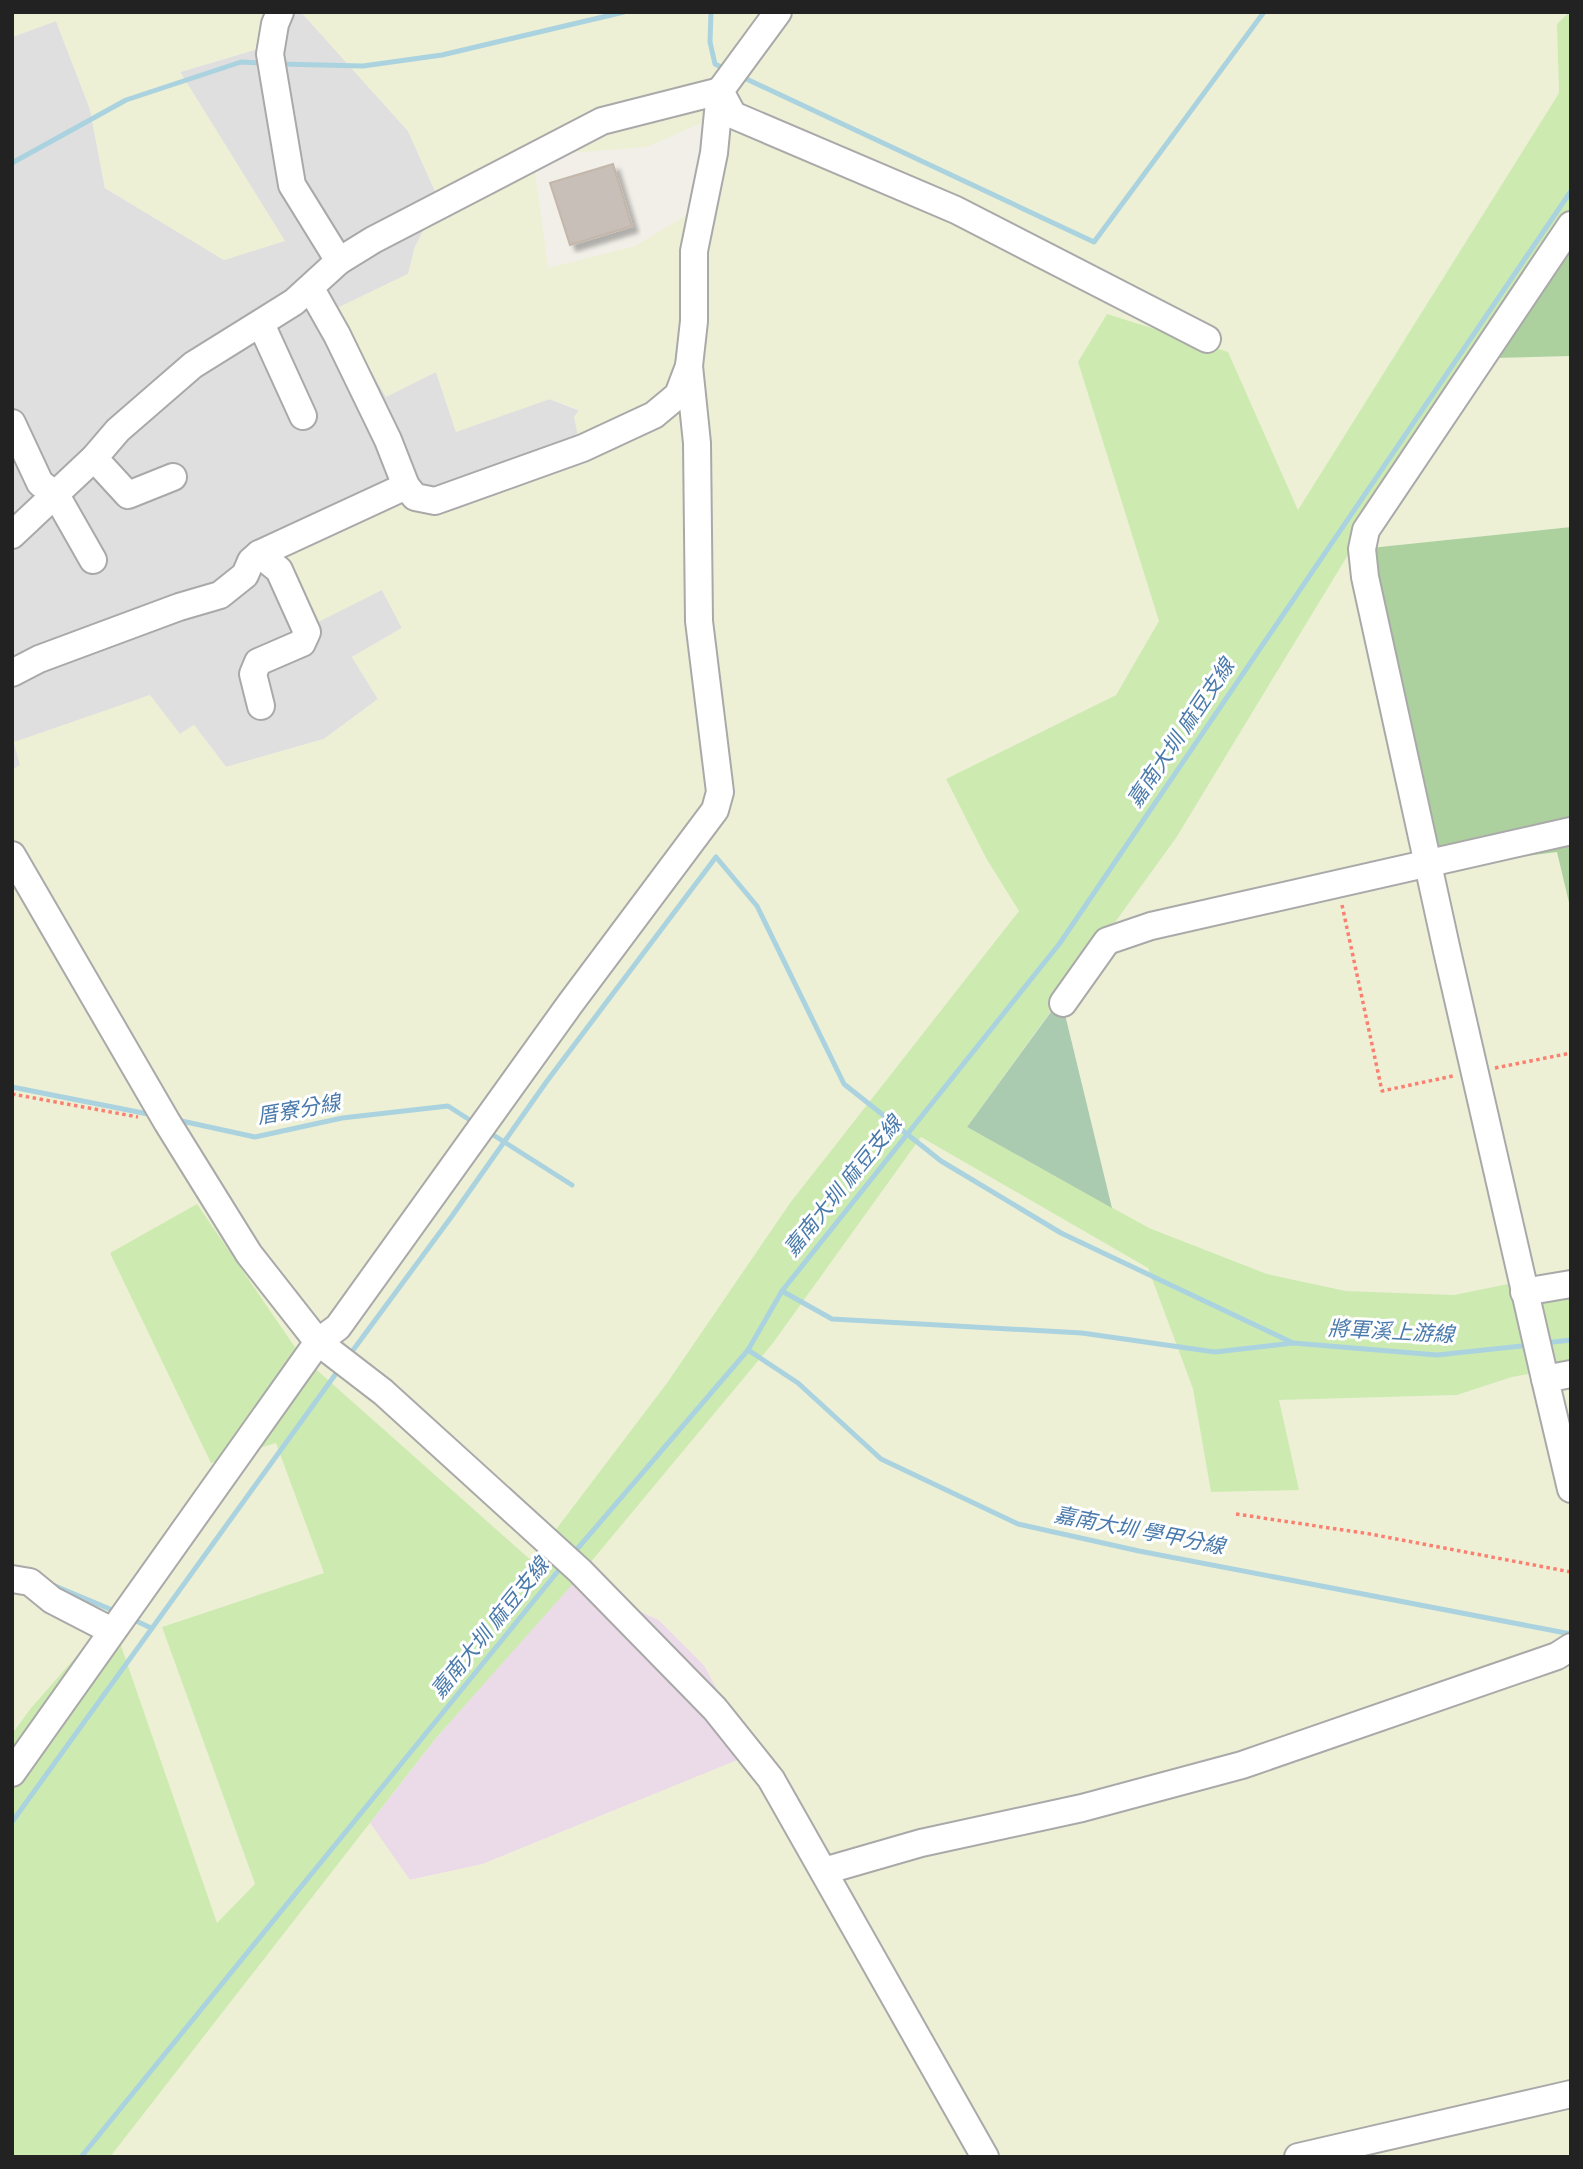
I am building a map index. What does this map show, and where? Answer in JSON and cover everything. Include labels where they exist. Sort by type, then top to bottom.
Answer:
[{"type":"lane","points":[[280,12],[270,54],[292,185],[339,261]]},
{"type":"lane","points":[[311,289],[337,335],[406,486],[415,497],[435,501],[583,448],[654,415],[678,395],[688,366],[694,321],[694,251],[714,153],[720,91],[778,12]]},
{"type":"lane","points":[[12,536],[94,458],[118,430],[193,365],[261,324],[311,289],[339,261],[373,240],[602,121],[720,91]]},
{"type":"lane","points":[[720,91],[733,115],[956,210],[1207,339]]},
{"type":"lane","points":[[1571,225],[1366,530],[1362,549],[1365,577],[1447,951],[1571,1489]]},
{"type":"lane","points":[[261,324],[303,416]]},
{"type":"lane","points":[[12,1773],[318,1342],[338,1327],[570,1004],[715,810],[720,792],[699,621],[697,443],[688,366]]},
{"type":"lane","points":[[12,423],[40,483],[56,495],[93,560]]},
{"type":"lane","points":[[94,458],[128,495],[173,477]]},
{"type":"lane","points":[[12,673],[39,659],[179,607],[220,595],[245,575],[251,561],[259,554],[406,486]]},
{"type":"lane","points":[[259,554],[279,570],[307,632],[302,643],[258,662],[253,674],[261,706]]},
{"type":"lane","points":[[1063,1003],[1107,941],[1151,926],[1571,831]]},
{"type":"lane","points":[[12,855],[167,1122],[249,1254],[318,1342],[383,1392],[580,1571],[715,1709],[771,1779],[985,2157]]},
{"type":"lane","points":[[1524,1292],[1571,1284]]},
{"type":"lane","points":[[1545,1379],[1571,1374]]},
{"type":"lane","points":[[12,1579],[30,1582],[52,1600],[112,1631]]},
{"type":"lane","points":[[824,1871],[921,1843],[1082,1808],[1242,1765],[1557,1656],[1571,1647]]},
{"type":"lane","points":[[1298,2157],[1571,2094]]},
{"type":"path","points":[[1338,883],[1382,1091],[1571,1053]]},
{"type":"path","points":[[12,1094],[167,1122]]},
{"type":"path","points":[[1236,1514],[1370,1534],[1571,1572]]},
{"type":"shaded area","points":[[289,12],[301,12],[408,131],[439,200],[415,247],[408,274],[336,309],[386,396],[436,372],[456,431],[549,399],[580,411],[580,447],[382,590],[402,628],[352,657],[378,699],[324,739],[226,767],[194,725],[180,734],[14,742],[20,765],[12,770],[12,37],[56,21],[90,109],[105,188],[224,260],[284,240],[180,72],[281,42]]},
{"type":"shaded area","points":[[574,1581],[659,1620],[704,1665],[753,1754],[483,1864],[409,1880],[370,1823],[436,1738]]},
{"type":"green space","points":[[12,12],[289,12],[281,42],[180,72],[285,241],[224,260],[105,188],[90,109],[56,21],[12,37]]},
{"type":"green space","points":[[301,12],[1569,12],[1557,24],[1559,93],[1298,510],[1228,352],[1078,362],[1159,621],[1116,695],[946,779],[986,858],[1019,911],[790,1203],[667,1383],[532,1561],[301,1356],[276,1443],[325,1573],[162,1627],[255,1885],[217,1924],[111,1618],[31,1708],[12,1734],[12,770],[20,765],[14,742],[150,695],[180,734],[194,725],[226,767],[324,739],[378,699],[352,657],[402,628],[382,590],[316,623],[272,533],[393,487],[426,500],[580,446],[574,417],[579,410],[550,399],[456,432],[436,372],[386,397],[335,309],[408,274],[415,247],[439,200],[408,131]],"holes":[[[715,117],[688,214],[635,246],[548,268],[533,156],[647,147]]]},
{"type":"green space","points":[[1569,12],[1571,232],[1351,550],[1176,838],[967,1127],[1149,1228],[1267,1274],[1346,1291],[1454,1295],[1571,1271],[1571,1366],[1512,1377],[1457,1395],[1279,1400],[1299,1490],[1211,1492],[1193,1389],[1148,1268],[921,1137],[773,1343],[570,1587],[436,1738],[110,2157],[12,2157],[12,1734],[31,1708],[111,1617],[217,1923],[255,1884],[162,1627],[324,1573],[276,1443],[211,1463],[110,1253],[197,1204],[301,1356],[532,1561],[667,1383],[790,1203],[1019,911],[986,858],[946,779],[1116,695],[1159,621],[1078,362],[1107,314],[1228,352],[1298,510],[1559,93],[1557,24]]},
{"type":"green space","points":[[1571,237],[1571,356],[1493,358]]},
{"type":"green space","points":[[1571,356],[1571,527],[1351,550],[1493,358]]},
{"type":"green space","points":[[1571,527],[1571,911],[1557,852],[1436,868],[1351,550]]},
{"type":"green space","points":[[1351,550],[1557,852],[1571,911],[1571,1271],[1454,1295],[1346,1291],[1267,1274],[1149,1228],[1112,1208],[1061,998],[1176,838]]},
{"type":"green space","points":[[1061,998],[1112,1208],[967,1127]]},
{"type":"green space","points":[[921,1137],[1148,1268],[1193,1389],[1211,1492],[1279,1400],[1457,1395],[1512,1377],[1571,1366],[1571,2157],[110,2157],[370,1823],[410,1880],[483,1864],[752,1754],[704,1665],[659,1620],[574,1581],[773,1343]]},
{"type":"building","points":[[613,164],[632,226],[570,245],[550,183]]},
{"type":"waterway","points":[[280,64],[363,66],[442,55],[624,12]]},
{"type":"waterway","points":[[711,12],[710,42],[715,64],[725,69]]},
{"type":"waterway","points":[[740,76],[1094,242],[1264,12]]},
{"type":"waterway","points":[[12,163],[126,100],[241,62],[263,63]]},
{"type":"waterway","name":"嘉南大圳 麻豆支線","points":[[572,1555],[748,1350],[782,1291],[1060,943],[1571,191]]},
{"type":"waterway","points":[[348,1357],[547,1081],[716,857],[757,906],[844,1084],[941,1161],[1061,1233],[1293,1343]]},
{"type":"waterway","name":"厝寮分線","points":[[12,1087],[153,1115]]},
{"type":"waterway","name":"厝寮分線","points":[[177,1120],[255,1137],[342,1118],[448,1106],[476,1124]]},
{"type":"waterway","name":"厝寮分線","points":[[487,1131],[572,1185]]},
{"type":"waterway","points":[[782,1291],[832,1319],[1082,1333],[1215,1352],[1293,1343],[1437,1355],[1531,1345]]},
{"type":"waterway","name":"將軍溪上游線","points":[[1544,1343],[1571,1340]]},
{"type":"waterway","name":"嘉南大圳 學甲分線","points":[[748,1350],[798,1383],[881,1459],[1018,1524],[1139,1551],[1571,1634]]},
{"type":"waterway","points":[[12,1822],[340,1368]]},
{"type":"waterway","name":"嘉南大圳 麻豆支線","points":[[81,2157],[563,1565]]},
{"type":"waterway","points":[[48,1583],[117,1612]]},
{"type":"waterway","points":[[132,1619],[151,1628]]}]
